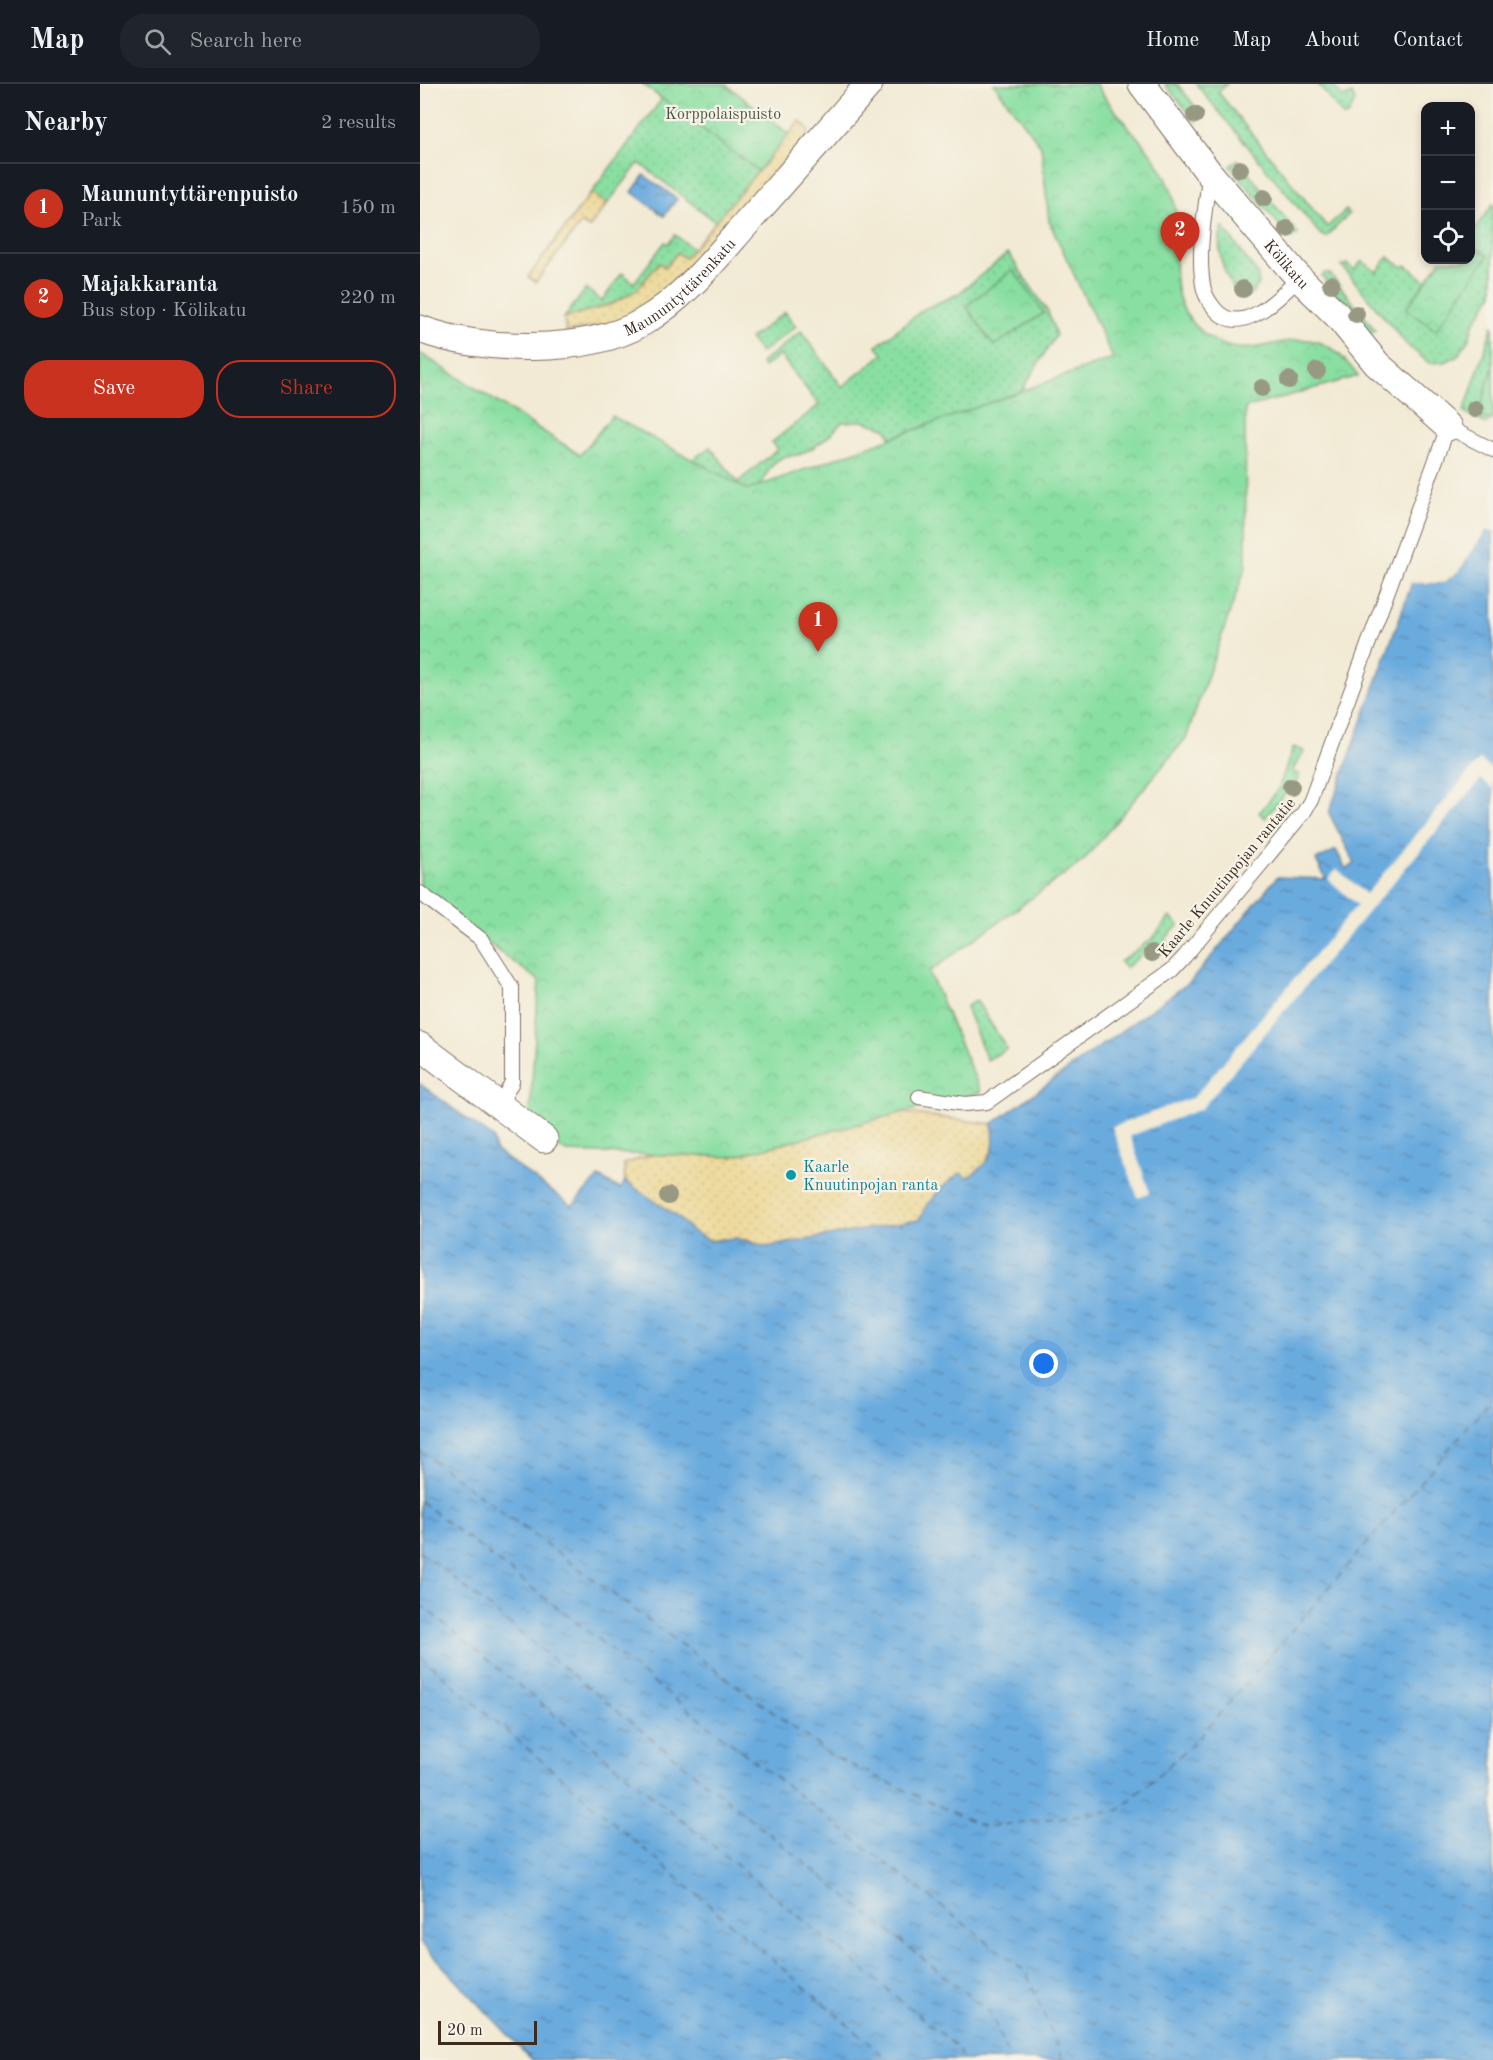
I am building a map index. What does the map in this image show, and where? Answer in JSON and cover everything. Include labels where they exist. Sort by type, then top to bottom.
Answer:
[{"type":"street","name":"Maununtyttärenkatu","points":[[420,329],[485,344],[560,344],[603,337],[643,322],[676,297],[719,254],[869,84]]},
{"type":"street","name":"Kölikatu","points":[[1142,84],[1209,173],[1299,279],[1337,315],[1377,364],[1448,428]]},
{"type":"street","points":[[420,1046],[544,1139]]},
{"type":"lane","points":[[1209,173],[1202,269],[1207,299],[1218,314],[1233,318],[1252,316],[1268,307],[1299,279]]},
{"type":"lane","points":[[1448,428],[1493,450]]},
{"type":"lane","name":"Kaarle Knuutinpojan rantatie","points":[[919,1096],[965,1104],[987,1102],[1172,970],[1304,812],[1311,800],[1448,428]]},
{"type":"lane","points":[[420,893],[481,939],[512,988],[512,1082],[499,1106]]},
{"type":"green space","points":[[643,84],[725,84],[789,134],[716,222],[639,163],[607,204],[591,193],[662,99]]},
{"type":"green space","name":"Korppolaispuisto","points":[[643,84],[725,84],[789,134],[758,171]]},
{"type":"green space","points":[[994,84],[1096,84],[1114,110],[1146,147],[1170,187],[1175,207],[1176,285],[1181,303],[1190,320],[1207,336],[1223,345],[1239,348],[1255,348],[1300,340],[1314,341],[1337,353],[1358,376],[1245,408],[1246,566],[1186,738],[1083,861],[929,972],[981,1092],[732,1157],[566,1152],[529,1125],[539,981],[420,892],[420,353],[580,455],[612,416],[748,490],[1113,358],[1049,221],[1041,146]]},
{"type":"green space","points":[[1165,84],[1177,84],[1203,116],[1196,122]]},
{"type":"green space","points":[[1196,84],[1227,84],[1218,92],[1327,227],[1346,210],[1349,214],[1326,237],[1321,235]]},
{"type":"green space","points":[[1318,84],[1332,84],[1343,98],[1352,94],[1355,101],[1349,114],[1344,117]]},
{"type":"green space","points":[[1238,160],[1298,234],[1290,238],[1230,166]]},
{"type":"green space","points":[[1493,204],[1493,293],[1457,357],[1444,362],[1429,363],[1407,345],[1342,266],[1347,264],[1354,270],[1362,261],[1377,272],[1388,257],[1403,267],[1406,265],[1430,284],[1488,256],[1475,246],[1475,229]]},
{"type":"green space","points":[[1223,227],[1257,273],[1259,284],[1251,294],[1237,293],[1224,270],[1220,253],[1220,235]]},
{"type":"green space","points":[[675,235],[693,249],[685,258],[677,253],[666,267],[659,263],[637,290],[612,304],[564,318],[586,289],[602,301],[622,273],[634,283],[665,242],[668,244]]},
{"type":"green space","points":[[1475,246],[1488,256],[1436,330],[1406,309],[1438,264],[1475,264]]},
{"type":"green space","points":[[1008,253],[1048,312],[1056,335],[1021,392],[891,438],[887,429],[863,421],[842,422],[813,448],[801,454],[779,459],[769,469],[761,486],[748,490],[692,460],[710,447],[738,482],[778,449],[772,442],[819,405],[780,355],[764,367],[761,363],[801,331],[842,387],[883,354],[877,346],[924,309],[958,294]]},
{"type":"green space","points":[[1013,270],[1044,313],[994,346],[966,306]]},
{"type":"green space","points":[[1325,273],[1330,274],[1375,330],[1369,335],[1322,276]]},
{"type":"green space","points":[[785,312],[796,326],[761,353],[750,339]]},
{"type":"green space","points":[[1493,325],[1493,416],[1486,424],[1464,412]]},
{"type":"green space","points":[[1493,366],[1493,420],[1478,417]]},
{"type":"green space","points":[[1293,747],[1304,751],[1292,771],[1299,775],[1293,794],[1286,792],[1265,818],[1259,813],[1278,790]]},
{"type":"green space","points":[[1170,917],[1179,925],[1165,939],[1169,946],[1151,959],[1146,952],[1125,968],[1120,962],[1153,938]]},
{"type":"green space","points":[[976,1000],[1007,1049],[987,1060],[966,1007]]},
{"type":"sand","points":[[800,121],[808,129],[808,136],[724,231],[661,293],[643,307],[615,323],[566,332],[564,318],[612,304],[637,290],[659,263],[666,267],[677,253],[685,258]]},
{"type":"sand","points":[[591,193],[607,204],[589,228],[581,223],[536,282],[528,277]]},
{"type":"sand","name":"Kaarle Knuutinpojan ranta","points":[[880,1106],[904,1113],[992,1124],[996,1143],[983,1167],[926,1206],[919,1220],[766,1247],[747,1240],[711,1241],[693,1232],[678,1217],[625,1181],[624,1164],[663,1151]]},
{"type":"water","points":[[644,175],[677,199],[664,216],[632,192]]},
{"type":"water","points":[[1486,531],[1493,531],[1493,2060],[532,2060],[420,1942],[420,1084],[493,1138],[495,1150],[572,1206],[599,1177],[620,1189],[625,1181],[678,1217],[693,1232],[711,1241],[736,1238],[766,1247],[919,1220],[932,1199],[948,1182],[961,1173],[967,1178],[987,1161],[994,1142],[992,1124],[1191,981],[1277,877],[1326,879],[1316,860],[1336,850],[1346,869],[1355,864],[1329,813],[1412,583],[1443,583],[1459,571]]},
{"type":"pier","points":[[1484,528],[1493,528],[1493,531],[1486,531],[1459,571],[1443,583],[1412,583],[1413,580],[1442,580],[1457,569]]},
{"type":"pier","points":[[1480,759],[1493,771],[1493,789],[1481,779],[1201,1109],[1130,1136],[1150,1193],[1138,1198],[1112,1127],[1194,1097],[1357,905],[1328,879],[1337,869],[1366,894]]},
{"type":"ferry route","points":[[420,1451],[832,1756],[984,1827],[1119,1810],[1196,1741],[1493,1398]]},
{"type":"ferry route","points":[[420,1501],[1026,1972],[1063,2060]]},
{"type":"ferry route","points":[[420,1551],[990,2013],[1010,2060]]},
{"type":"ferry route","points":[[420,1604],[957,2047],[963,2060]]},
{"type":"ferry route","points":[[420,1656],[889,2060]]},
{"type":"place","name":"Majakkaranta","points":[[1180,262]]},
{"type":"place","name":"Maununtyttärenpuisto","points":[[818,652]]},
{"type":"place","name":"Kaarle Knuutinpojan ranta","points":[[791,1175]]}]
